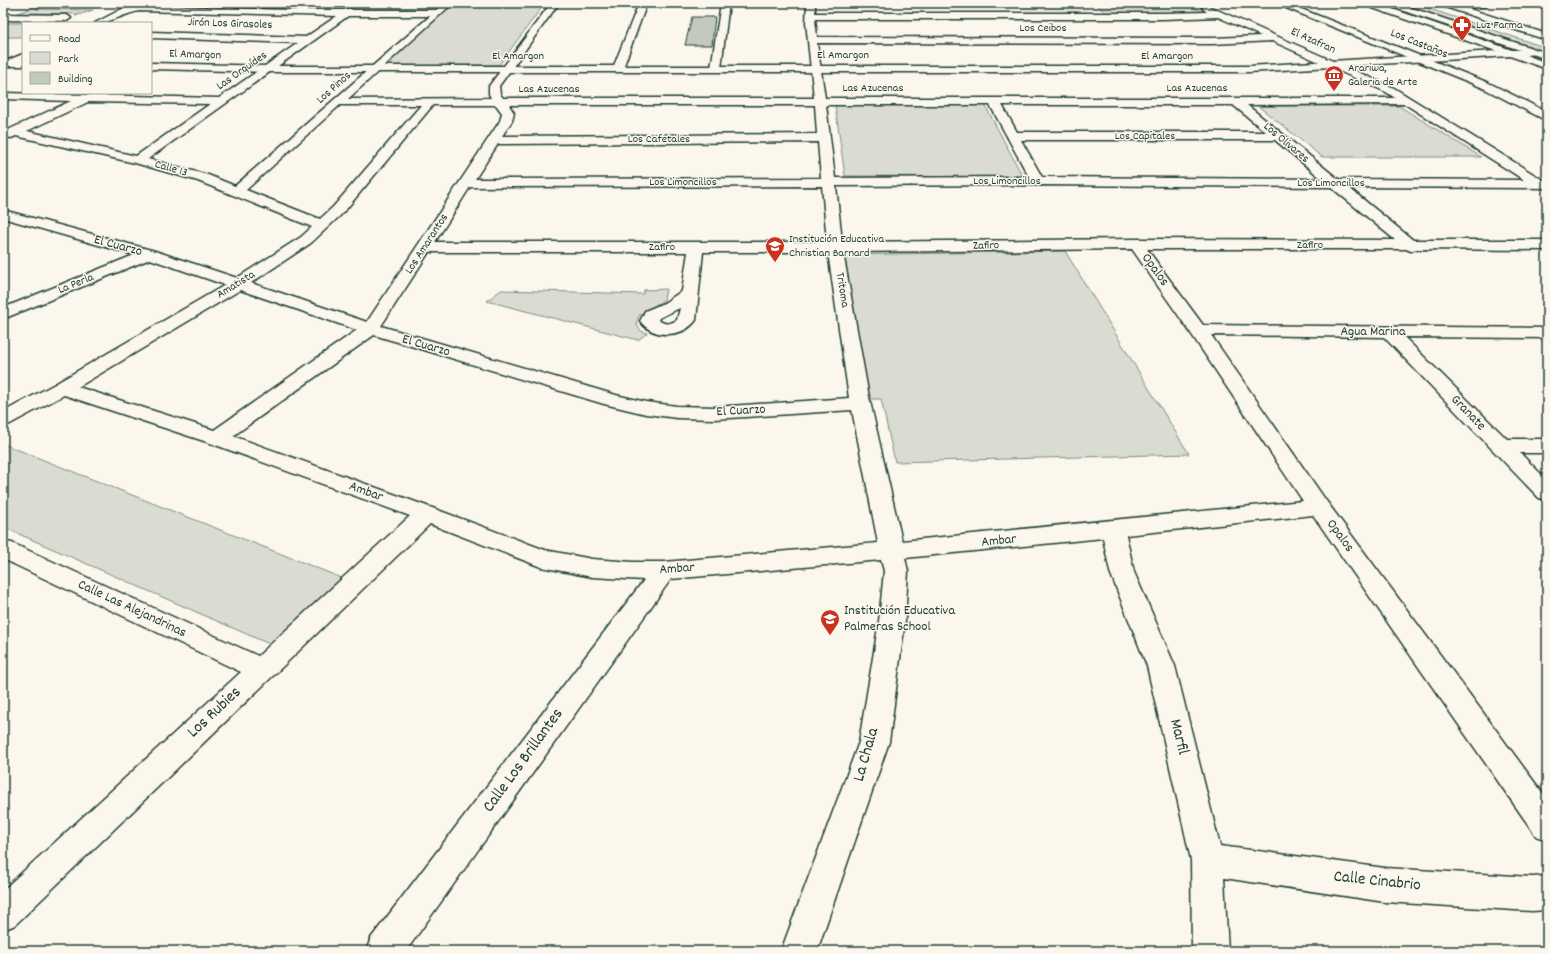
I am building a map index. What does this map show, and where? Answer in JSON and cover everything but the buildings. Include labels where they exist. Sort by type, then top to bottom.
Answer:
[{"type":"street","points":[[271,12],[285,3]]},
{"type":"street","name":"Las Orquídes","points":[[138,160],[360,3]]},
{"type":"street","name":"Los Pinos","points":[[236,192],[448,3]]},
{"type":"street","name":"Los Amarantos","points":[[217,438],[371,330],[495,140],[508,115],[505,107],[495,97],[493,89],[555,3]]},
{"type":"street","points":[[618,68],[643,3]]},
{"type":"street","points":[[716,68],[725,3]]},
{"type":"street","name":"Tritoma","points":[[811,3],[810,22],[814,40],[835,247],[860,403],[892,551]]},
{"type":"street","name":"El Azafran","points":[[1196,3],[1390,90],[1544,184]]},
{"type":"street","name":"Los Castaños","points":[[1278,3],[1485,85],[1547,116]]},
{"type":"street","points":[[1367,3],[1547,66]]},
{"type":"street","points":[[1389,3],[1547,56]]},
{"type":"street","points":[[1442,5],[1486,3]]},
{"type":"street","points":[[1539,3],[1547,5]]},
{"type":"street","points":[[1442,5],[1547,37]]},
{"type":"street","points":[[1442,5],[1547,44]]},
{"type":"street","points":[[101,22],[125,11],[145,8],[271,12],[437,13]]},
{"type":"street","points":[[1097,8],[1105,16]]},
{"type":"street","points":[[811,16],[1015,13],[1105,16],[1219,14]]},
{"type":"street","points":[[3,17],[67,18]]},
{"type":"street","name":"Jirón Los Girasoles","points":[[152,35],[308,40]]},
{"type":"street","name":"Los Ceibos","points":[[814,40],[1213,41],[1273,38]]},
{"type":"street","name":"El Amargon","points":[[152,66],[266,69],[1249,69],[1534,52]]},
{"type":"street","points":[[6,63],[22,57]]},
{"type":"street","points":[[6,63],[22,63]]},
{"type":"street","points":[[3,96],[45,95],[145,100],[222,101]]},
{"type":"street","points":[[3,137],[88,98]]},
{"type":"street","points":[[994,101],[1038,181]]},
{"type":"street","name":"Los Olivares","points":[[1236,101],[1411,246]]},
{"type":"street","name":"Las Azucenas","points":[[338,102],[1408,101]]},
{"type":"street","name":"Amatista","points":[[3,420],[62,388],[239,284],[306,240],[338,210],[430,102]]},
{"type":"street","name":"Calle 13","points":[[14,132],[138,160],[203,178],[321,225]]},
{"type":"street","name":"Los Capitales","points":[[1013,136],[1278,136]]},
{"type":"street","name":"Los Cafetales","points":[[495,140],[824,138]]},
{"type":"street","name":"Los Limoncillos","points":[[467,183],[1038,181],[1544,184]]},
{"type":"street","name":"El Cuarzo","points":[[3,214],[149,254],[371,330],[611,400],[646,408],[678,412],[714,413],[860,403]]},
{"type":"street","name":"Zafiro","points":[[425,247],[696,248],[1136,244],[1547,246]]},
{"type":"street","name":"Opalos","points":[[1136,244],[1198,330],[1319,507],[1547,825]]},
{"type":"street","points":[[690,294],[696,248]]},
{"type":"street","name":"La Perla","points":[[3,314],[149,254]]},
{"type":"street","name":"Agua Marina","points":[[1198,330],[1547,333]]},
{"type":"street","name":"Granate","points":[[1389,332],[1547,493]]},
{"type":"street","name":"Ambar","points":[[62,388],[217,438],[427,514],[541,558],[592,568],[633,571],[664,571],[1113,530],[1319,507]]},
{"type":"street","points":[[1500,446],[1547,446]]},
{"type":"street","name":"Los Rubies","points":[[3,912],[427,514]]},
{"type":"street","name":"Marfil","points":[[1113,530],[1122,572],[1161,666],[1207,860],[1210,951]]},
{"type":"street","name":"Calle Las Alejandrinas","points":[[3,549],[261,669]]},
{"type":"street","name":"La Chala","points":[[799,951],[874,742],[892,621],[896,571],[892,551]]},
{"type":"street","name":"Calle Los Brillantes","points":[[384,951],[664,571]]},
{"type":"street","name":"Calle Cinabrio","points":[[1207,860],[1385,885],[1532,894],[1547,893]]},
{"type":"shaded area","points":[[170,3],[219,3],[212,7],[163,7]]},
{"type":"shaded area","points":[[1015,3],[1077,3],[1088,12],[1024,12]]},
{"type":"green space","points":[[45,3],[51,3],[35,9],[93,10],[75,16],[79,14],[28,13],[23,15],[13,15]]},
{"type":"green space","points":[[278,3],[272,7],[213,7],[218,4]]},
{"type":"green space","points":[[452,3],[545,3],[499,65],[382,66]]},
{"type":"green space","points":[[1095,3],[1184,3],[1204,12],[1168,14],[1106,13]]},
{"type":"green space","points":[[1400,3],[1412,3],[1547,48],[1547,53]]},
{"type":"green space","points":[[3,23],[22,23],[22,37],[3,37]]},
{"type":"green space","points":[[835,105],[985,105],[1023,177],[845,176]]},
{"type":"green space","points":[[1258,106],[1399,106],[1481,157],[1322,157]]},
{"type":"green space","points":[[1065,251],[1189,454],[895,462],[881,399],[866,399],[839,255]]},
{"type":"green space","points":[[666,289],[664,300],[639,315],[636,324],[641,331],[647,333],[638,340],[487,301],[501,290],[643,294],[644,290]]},
{"type":"green space","points":[[3,444],[347,580],[276,647],[3,527]]},
{"type":"place","name":"Luz Farma","points":[[1462,42]]},
{"type":"place","name":"Arariwa, Galeria de Arte","points":[[1334,92]]},
{"type":"place","name":"Institución Educativa Christian Barnard","points":[[775,263]]},
{"type":"place","name":"Institución Educativa Palmeras School","points":[[830,636]]}]
